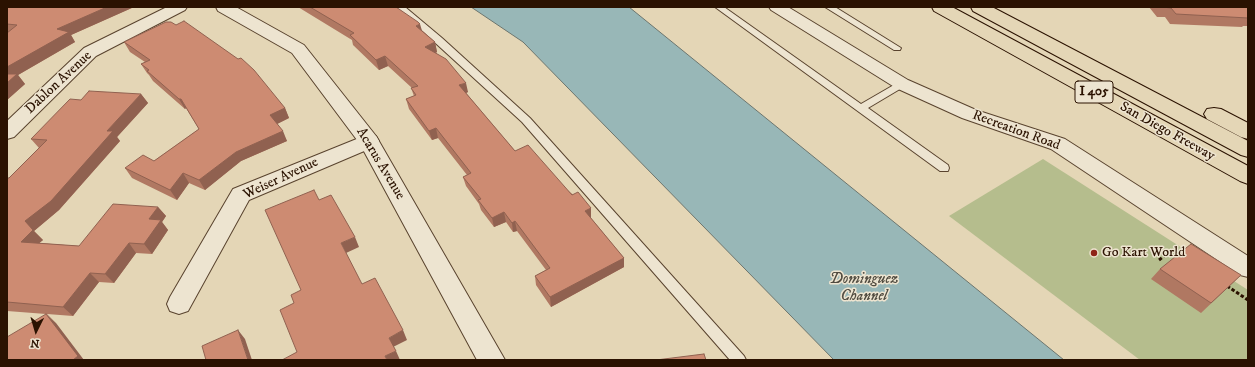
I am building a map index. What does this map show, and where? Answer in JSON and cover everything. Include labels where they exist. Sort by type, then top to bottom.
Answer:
[{"type":"highway","name":"San Diego Freeway","points":[[940,7],[1248,176]]},
{"type":"highway","points":[[963,7],[1248,159]]},
{"type":"highway","points":[[979,7],[1248,150]]},
{"type":"highway","name":"I 405","points":[[1006,7],[1248,132]]},
{"type":"street","name":"Dablon Avenue","points":[[7,132],[90,52],[179,7]]},
{"type":"street","name":"Acarus Avenue","points":[[224,7],[298,49],[368,140],[491,360]]},
{"type":"street","name":"Recreation Road","points":[[777,7],[902,84],[969,114],[1058,144],[1248,268]]},
{"type":"street","name":"Weiser Avenue","points":[[179,304],[241,195],[368,140]]},
{"type":"lane","points":[[400,7],[439,40],[526,120],[739,360]]},
{"type":"lane","points":[[720,7],[944,168]]},
{"type":"lane","points":[[830,7],[897,48]]},
{"type":"lane","points":[[861,108],[902,84]]},
{"type":"path","points":[[1159,260],[1172,250],[1184,258]]},
{"type":"path","points":[[1221,283],[1248,300]]},
{"type":"green space","name":"Go Kart World","points":[[1043,159],[1248,290],[1248,360],[1140,360],[949,216]]},
{"type":"water","name":"Dominguez Channel","points":[[471,7],[629,7],[1064,360],[834,360],[523,42]]},
{"type":"building","points":[[7,7],[107,7],[57,29],[69,32],[7,67],[7,33],[17,25],[7,24]]},
{"type":"building","points":[[310,7],[396,7],[418,22],[420,24],[416,26],[435,42],[425,47],[446,59],[466,83],[459,85],[515,151],[528,145],[572,195],[578,192],[591,208],[585,211],[624,258],[550,297],[535,276],[550,268],[515,221],[512,223],[504,212],[492,218],[478,200],[481,199],[463,177],[471,173],[436,128],[429,131],[406,99],[416,95],[411,88],[418,86],[385,56],[376,60],[350,35],[354,33]]},
{"type":"building","points":[[1162,7],[1248,7],[1248,18],[1176,14],[1171,8]]},
{"type":"building","points":[[184,21],[238,59],[241,58],[254,70],[285,108],[270,115],[283,131],[236,152],[199,180],[183,173],[170,190],[125,168],[143,155],[154,161],[199,129],[181,99],[179,99],[147,71],[149,70],[141,64],[150,60],[124,42],[166,22],[171,22],[176,25]]},
{"type":"building","points":[[7,74],[17,74],[7,83]]},
{"type":"building","points":[[89,91],[141,94],[107,131],[113,131],[51,201],[25,221],[33,230],[21,242],[79,246],[113,204],[158,207],[149,219],[161,220],[144,244],[129,243],[105,274],[90,273],[63,307],[7,302],[7,178],[9,178],[47,140],[31,139],[70,99],[81,100]]},
{"type":"building","points":[[314,190],[319,200],[331,195],[355,237],[341,243],[362,284],[375,278],[403,330],[389,338],[396,351],[385,356],[387,360],[282,360],[297,352],[280,310],[294,303],[291,295],[301,290],[265,210]]},
{"type":"building","points":[[1191,244],[1241,275],[1211,303],[1160,269]]},
{"type":"building","points":[[46,314],[78,356],[73,360],[7,360],[7,337]]},
{"type":"building","points":[[238,330],[248,360],[206,360],[202,346]]},
{"type":"building","points":[[704,354],[706,360],[656,360]]},
{"type":"place","name":"Go Kart World","points":[[1094,253]]}]
